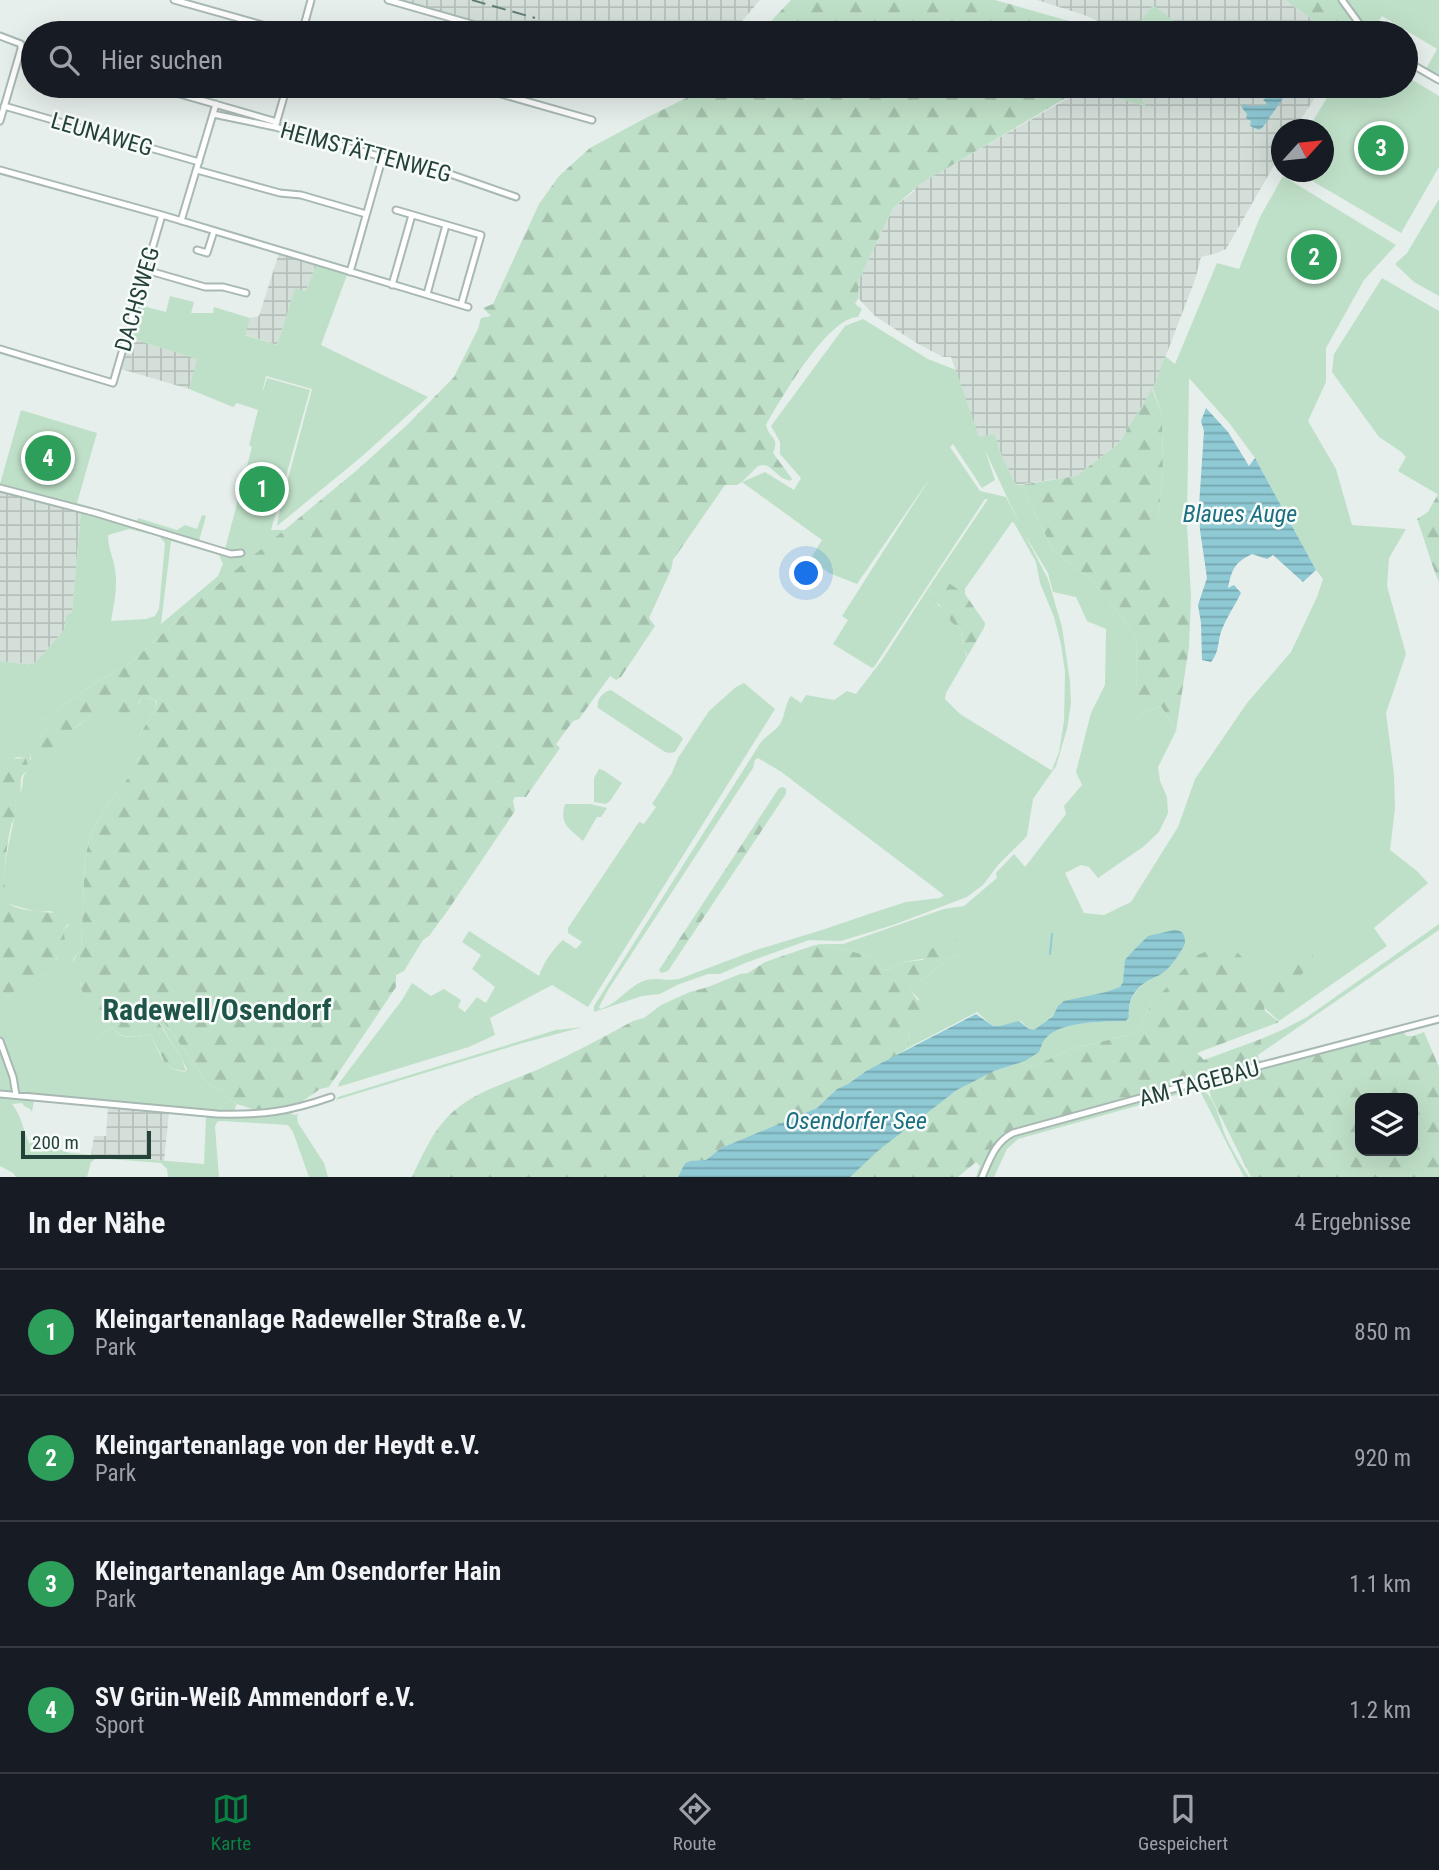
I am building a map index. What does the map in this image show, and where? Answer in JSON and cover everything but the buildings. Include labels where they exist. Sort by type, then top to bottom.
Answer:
[{"type":"street","points":[[174,0],[248,21]]},
{"type":"street","points":[[305,21],[311,0]]},
{"type":"street","points":[[388,0],[461,21]]},
{"type":"street","points":[[1342,0],[1357,21]]},
{"type":"street","points":[[0,36],[21,44]]},
{"type":"street","points":[[0,121],[21,49]]},
{"type":"street","points":[[1418,68],[1439,80]]},
{"type":"street","name":"HEIMSTÄTTENWEG","points":[[195,98],[276,125],[450,174],[516,197]]},
{"type":"street","points":[[276,125],[284,98]]},
{"type":"street","points":[[515,98],[592,120]]},
{"type":"street","points":[[181,221],[216,104]]},
{"type":"street","name":"LEUNAWEG","points":[[4,106],[199,162]]},
{"type":"street","name":"HEIMSTÄTTENWEG","points":[[213,114],[276,125]]},
{"type":"street","points":[[350,272],[383,156]]},
{"type":"street","points":[[0,170],[162,215],[468,307]]},
{"type":"street","points":[[197,170],[366,214]]},
{"type":"street","points":[[396,210],[481,234],[461,305]]},
{"type":"street","name":"DACHSWEG","points":[[0,349],[113,383],[162,215]]},
{"type":"street","points":[[392,285],[412,215]]},
{"type":"street","points":[[426,295],[446,225]]},
{"type":"street","points":[[197,250],[207,253],[214,231]]},
{"type":"street","points":[[146,270],[205,286],[246,293]]},
{"type":"street","points":[[0,488],[96,513],[231,554],[241,553]]},
{"type":"street","name":"AM TAGEBAU","points":[[982,1177],[995,1148],[1013,1133],[1439,1019]]},
{"type":"street","points":[[0,1041],[16,1085],[16,1096]]},
{"type":"street","points":[[0,1094],[246,1115],[291,1110],[331,1097]]},
{"type":"shaded area","points":[[388,0],[760,0],[742,21],[461,21]]},
{"type":"shaded area","points":[[1037,0],[1285,0],[1315,21],[1098,21]]},
{"type":"shaded area","points":[[1069,98],[1119,98],[1145,106],[1140,98],[1314,98],[1301,119],[1271,119],[1271,170],[1226,249],[1201,257],[1195,280],[1153,389],[1121,440],[1076,476],[1016,485],[995,434],[979,438],[951,357],[943,357],[918,344],[875,316],[858,298],[859,280],[893,208],[919,184]]},
{"type":"shaded area","points":[[279,253],[316,265],[306,291],[295,289],[277,345],[244,334],[250,318],[259,316]]},
{"type":"shaded area","points":[[130,338],[198,359],[189,389],[121,369]]},
{"type":"shaded area","points":[[0,488],[81,510],[72,612],[66,616],[64,630],[33,665],[0,661]]},
{"type":"shaded area","points":[[108,1107],[169,1113],[164,1161],[91,1155],[94,1136],[106,1136]]},
{"type":"green space","points":[[791,0],[995,0],[1068,21],[771,21]]},
{"type":"green space","points":[[1285,0],[1340,0],[1354,21],[1315,21]]},
{"type":"green space","points":[[1344,0],[1439,0],[1439,79],[1425,71],[1437,49],[1418,38],[1418,21],[1390,21],[1382,16],[1379,21],[1359,21]]},
{"type":"green space","points":[[1153,5],[1174,21],[1141,21]]},
{"type":"green space","points":[[1418,83],[1439,96],[1439,167],[1401,233],[1314,182],[1334,182],[1334,119],[1314,119],[1327,98],[1418,98]]},
{"type":"green space","points":[[686,98],[1066,98],[920,184],[893,208],[859,280],[855,304],[862,309],[858,317],[846,321],[819,345],[766,425],[775,440],[773,453],[792,479],[790,481],[782,478],[763,465],[758,466],[737,485],[725,485],[673,560],[649,618],[655,626],[621,677],[616,680],[610,676],[579,719],[573,721],[556,744],[560,748],[526,797],[515,797],[515,811],[404,971],[396,975],[396,987],[329,1087],[320,1089],[300,1103],[285,1109],[252,1109],[237,1104],[222,1090],[204,1079],[144,995],[186,1071],[173,1069],[165,1063],[150,1034],[125,1036],[113,1028],[103,1032],[94,1041],[90,1039],[93,1023],[88,1007],[92,1004],[83,993],[81,981],[72,969],[81,949],[85,860],[96,824],[139,758],[139,736],[155,710],[157,701],[142,697],[133,712],[115,726],[95,717],[82,722],[33,763],[32,749],[49,728],[41,731],[37,726],[98,681],[136,658],[198,601],[356,471],[407,425],[454,377],[481,318],[491,316],[483,308],[493,304],[539,204],[559,176],[590,148]]},
{"type":"green space","points":[[1118,98],[1140,98],[1147,107]]},
{"type":"green space","points":[[1280,182],[1293,182],[1396,245],[1364,280],[1326,348],[1326,382],[1308,421],[1336,469],[1352,525],[1406,529],[1389,558],[1387,586],[1406,654],[1386,713],[1394,774],[1395,808],[1390,850],[1428,883],[1374,928],[1387,946],[1279,1021],[1203,953],[1152,1003],[1140,1027],[1132,1034],[1072,1049],[1032,1067],[1020,1062],[1039,1052],[1049,1035],[1058,1030],[1093,1022],[1126,1021],[1136,991],[1168,969],[1185,944],[1131,956],[1120,991],[1072,1000],[1032,1032],[1021,1021],[996,1029],[977,1012],[906,1049],[909,1043],[908,1029],[919,999],[911,991],[910,984],[917,984],[950,958],[961,953],[902,962],[888,970],[881,969],[874,957],[821,944],[843,944],[944,909],[964,906],[997,878],[996,873],[1014,854],[1025,867],[1066,814],[1064,806],[1082,785],[1076,772],[1091,713],[1105,685],[1106,629],[1087,621],[1076,597],[1053,592],[1048,573],[1025,535],[1048,579],[1062,627],[1071,703],[1067,729],[1056,766],[1033,799],[1027,836],[998,865],[983,885],[967,897],[893,925],[841,941],[809,940],[720,974],[708,974],[660,994],[642,996],[594,1012],[594,1006],[761,742],[780,723],[791,696],[801,703],[806,695],[834,700],[847,691],[856,694],[882,660],[931,584],[930,590],[938,605],[946,610],[951,622],[961,630],[967,657],[945,699],[960,714],[1051,770],[1059,752],[1064,721],[1065,672],[1061,644],[1054,617],[1040,583],[1036,562],[1014,523],[1012,522],[962,593],[937,575],[988,499],[985,499],[872,668],[833,644],[848,620],[842,616],[932,475],[857,584],[829,573],[810,560],[822,540],[742,482],[765,472],[794,490],[801,478],[780,454],[780,442],[771,426],[845,326],[863,319],[928,359],[956,370],[979,437],[995,434],[1016,485],[1021,485],[1053,550],[1090,579],[1136,638],[1135,719],[1161,706],[1176,731],[1158,767],[1160,781],[1167,797],[1168,813],[1159,832],[1143,847],[1098,878],[1089,867],[1081,865],[1065,873],[1084,913],[1104,915],[1131,902],[1178,827],[1195,779],[1247,703],[1291,652],[1323,579],[1255,458],[1230,424],[1189,378],[1187,525],[1191,597],[1158,589],[1158,518],[1163,474],[1162,415],[1153,389],[1165,356],[1175,364],[1217,263],[1239,269],[1260,217]],"holes":[[[953,444],[982,488],[995,480],[985,450],[1019,523],[1006,497],[980,491],[950,447]],[[758,758],[780,771],[944,895],[940,898],[906,902],[756,950],[679,979],[644,981],[600,1009],[608,990],[753,768],[755,760]]]},
{"type":"green space","points":[[1439,199],[1439,296],[1414,282],[1395,264],[1407,253]]},
{"type":"green space","points":[[316,265],[347,275],[321,345],[428,397],[360,458],[277,526],[312,389],[266,376],[262,394],[267,378],[310,390],[271,530],[285,530],[198,601],[126,666],[98,681],[41,721],[50,727],[34,746],[30,760],[90,717],[102,718],[112,724],[139,703],[142,697],[156,701],[155,710],[139,736],[139,757],[129,777],[96,824],[85,860],[81,949],[73,960],[80,985],[92,1004],[89,1010],[97,1038],[113,1028],[125,1037],[150,1034],[162,1059],[172,1069],[185,1072],[187,1069],[143,994],[204,1079],[222,1090],[237,1104],[231,1117],[289,1112],[299,1114],[298,1123],[324,1163],[328,1177],[309,1177],[288,1125],[221,1121],[217,1122],[215,1127],[219,1177],[168,1177],[167,1169],[161,1163],[97,1158],[91,1162],[87,1177],[16,1177],[0,1166],[0,999],[44,974],[58,958],[63,930],[69,925],[51,911],[37,912],[6,903],[5,869],[15,799],[29,769],[26,758],[10,760],[0,754],[0,661],[33,665],[64,630],[66,616],[72,612],[81,511],[75,506],[0,484],[21,410],[97,433],[77,503],[177,530],[185,525],[197,529],[202,515],[206,516],[199,541],[225,549],[252,447],[249,445],[258,410],[237,403],[233,407],[189,389],[197,359],[130,338],[139,305],[166,312],[170,296],[194,302],[191,313],[213,313],[214,307],[250,318],[245,335],[277,345],[295,288],[306,291]],"holes":[[[129,529],[159,536],[165,543],[159,609],[155,616],[146,619],[111,621],[116,582],[108,535]],[[171,541],[219,555],[223,564],[218,576],[161,624]],[[34,1100],[206,1117],[204,1164],[70,1153],[30,1139],[30,1145],[12,1104],[22,1103],[32,1112]]]},
{"type":"green space","points":[[1382,278],[1439,311],[1439,495],[1398,471],[1406,457],[1379,437],[1332,372],[1334,354]]},
{"type":"green space","points":[[1152,389],[1162,415],[1163,474],[1158,518],[1158,588],[1191,597],[1189,647],[1176,731],[1161,706],[1134,720],[1136,638],[1090,579],[1053,550],[1021,485],[1076,476],[1121,440]]},
{"type":"green space","points":[[1438,494],[1439,582],[1417,519],[1428,512]]},
{"type":"green space","points":[[937,575],[962,592],[965,588],[965,594],[985,623],[967,657],[962,648],[961,630],[951,622],[930,590]]},
{"type":"green space","points":[[744,683],[775,709],[588,1007],[552,985],[490,1018],[495,1035],[469,1047],[338,1087],[412,983],[431,996],[444,989],[461,1000],[458,1007],[465,1012],[477,997],[486,1003],[495,987],[472,969],[481,955],[462,942],[469,931],[539,976],[549,957],[563,940],[576,949],[582,942],[568,933],[568,928],[639,822],[644,824],[656,807],[652,804],[709,711]]},
{"type":"green space","points":[[611,690],[681,736],[683,739],[675,752],[665,752],[598,708],[601,696]]},
{"type":"green space","points":[[3,748],[8,759],[26,758],[29,769],[22,776],[21,790],[15,799],[15,816],[9,833],[5,866],[6,898],[9,904],[15,907],[68,915],[71,921],[63,930],[65,940],[61,953],[44,974],[0,999],[0,754]]},
{"type":"green space","points":[[599,769],[622,783],[606,804],[594,802],[594,778]]},
{"type":"green space","points":[[783,787],[786,794],[668,971],[661,973],[659,970],[779,788]]},
{"type":"green space","points":[[565,804],[590,804],[607,808],[601,817],[597,817],[583,841],[564,822]]},
{"type":"green space","points":[[1439,924],[1439,930],[1258,1055],[1259,1060],[1439,1017],[1235,1070],[1258,1054],[1261,1039],[1307,1017]]},
{"type":"green space","points":[[958,939],[964,942],[965,948],[961,953],[909,987],[926,1019],[925,1025],[908,1029],[909,1043],[906,1049],[837,1089],[817,1108],[721,1148],[706,1160],[685,1163],[678,1177],[412,1177],[439,1127],[464,1103],[644,1018],[661,1005],[690,992],[748,973],[765,962],[821,944],[874,957],[881,969],[888,970],[902,962],[923,960],[928,950]]},
{"type":"green space","points":[[1313,939],[1319,941],[1319,945],[1313,952],[1312,964],[1280,996],[1264,1006],[1265,1011],[1279,1022],[1197,1053],[1204,1060],[1261,1039],[1258,1054],[1235,1070],[1007,1134],[994,1148],[980,1177],[976,1177],[980,1166],[976,1162],[958,1177],[849,1177],[880,1148],[957,1090],[991,1072],[1020,1062],[1032,1067],[1072,1049],[1132,1034],[1140,1027],[1152,1003],[1197,955],[1214,951],[1222,965],[1226,966],[1231,963],[1236,951],[1245,960],[1235,978],[1261,986],[1291,966],[1306,944]]},
{"type":"green space","points":[[583,1027],[336,1100],[338,1097],[556,1030]]},
{"type":"green space","points":[[1403,1032],[1407,1036],[1413,1036],[1424,1032],[1439,1067],[1439,1177],[1251,1177],[1209,1089],[1212,1081]]},
{"type":"green space","points":[[1194,1085],[1207,1093],[1212,1100],[1228,1142],[1249,1177],[1244,1177],[1201,1093],[1194,1090],[1018,1139],[1007,1149],[994,1177],[985,1177],[1002,1146],[1021,1133]]},
{"type":"water","points":[[1283,98],[1259,130],[1250,126],[1251,121],[1246,118],[1247,114],[1242,106],[1267,105],[1263,100]]},
{"type":"water","name":"Blaues Auge","points":[[1206,408],[1228,432],[1249,466],[1255,458],[1316,570],[1303,582],[1273,555],[1267,559],[1252,554],[1241,560],[1233,571],[1228,588],[1234,585],[1241,593],[1222,629],[1211,662],[1202,660],[1198,605],[1207,578],[1199,506],[1204,431],[1201,421]]},
{"type":"water","name":"Osendorfer See","points":[[1174,930],[1183,934],[1185,944],[1168,969],[1136,991],[1126,1021],[1069,1026],[1049,1035],[1039,1052],[1025,1061],[994,1071],[957,1090],[880,1149],[850,1177],[678,1177],[685,1163],[706,1160],[721,1148],[817,1108],[837,1089],[866,1071],[976,1014],[993,1026],[1019,1021],[1034,1030],[1053,1016],[1064,1001],[1120,987],[1125,960],[1132,952],[1148,936]]},
{"type":"waterway","points":[[1050,954],[1052,934]]},
{"type":"railway","points":[[472,0],[535,18]]},
{"type":"place","name":"Kleingartenanlage Am Osendorfer Hain","points":[[1381,148]]},
{"type":"place","name":"Kleingartenanlage von der Heydt e.V.","points":[[1314,257]]},
{"type":"place","name":"SV Grün-Weiß Ammendorf e.V.","points":[[48,458]]},
{"type":"place","name":"Kleingartenanlage Radeweller Straße e.V.","points":[[262,489]]},
{"type":"district","name":"Radewell/Osendorf","points":[[217,1010]]}]
